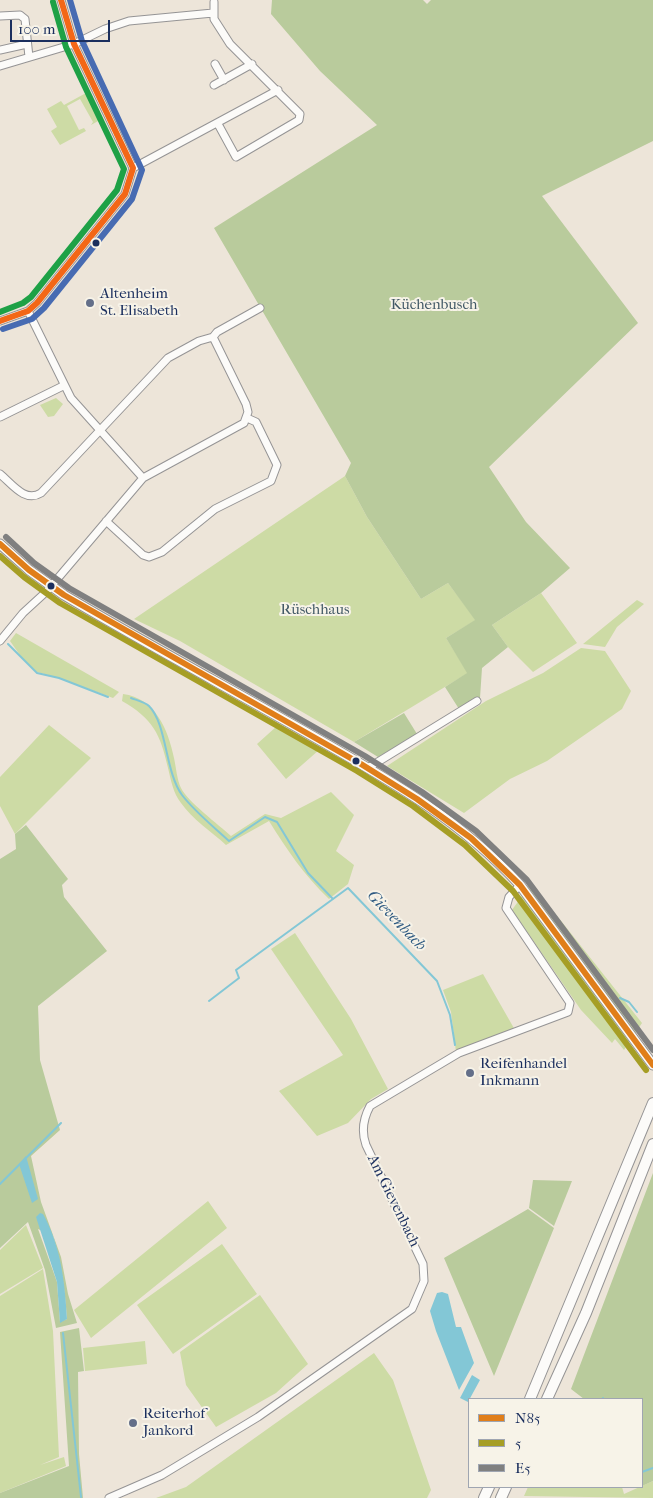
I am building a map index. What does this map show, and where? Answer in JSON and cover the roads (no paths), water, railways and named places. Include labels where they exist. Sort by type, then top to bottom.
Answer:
[{"type":"highway","points":[[530,1398],[653,1103]]},
{"type":"highway","points":[[547,1398],[586,1313],[653,1144]]},
{"type":"main road","points":[[0,544],[51,586],[368,768],[456,824],[499,862],[520,886],[653,1065]]},
{"type":"street","points":[[0,321],[28,311],[38,303],[125,194],[133,168],[74,44],[61,0]]},
{"type":"street","points":[[214,2],[214,19],[230,44],[300,114],[299,120],[236,157],[218,124]]},
{"type":"street","points":[[0,66],[74,44],[105,29],[129,21],[213,13]]},
{"type":"street","points":[[0,16],[20,15],[26,19],[29,57]]},
{"type":"street","points":[[0,50],[27,44]]},
{"type":"street","points":[[215,64],[224,80]]},
{"type":"street","points":[[214,85],[252,64]]},
{"type":"street","points":[[133,168],[218,124],[278,90]]},
{"type":"street","points":[[0,474],[25,496],[35,497],[42,493],[168,358],[199,341],[213,337],[216,332],[260,308]]},
{"type":"street","points":[[28,311],[64,386],[81,412],[143,478]]},
{"type":"street","points":[[0,640],[51,586],[143,478],[181,455],[240,427],[247,418],[246,404],[213,337]]},
{"type":"street","points":[[0,417],[64,386]]},
{"type":"street","points":[[106,521],[143,555],[149,557],[162,552],[214,509],[271,482],[277,465],[256,422],[247,418]]},
{"type":"street","points":[[368,768],[477,701]]},
{"type":"street","name":"Am Gievenbach","points":[[109,1498],[162,1475],[258,1417],[412,1309],[424,1281],[423,1264],[366,1145],[362,1127],[364,1119],[370,1106],[459,1053],[568,1012],[570,1003],[506,908],[509,897],[520,886]]},
{"type":"water","points":[[26,1156],[38,1199],[32,1203],[19,1164]]},
{"type":"water","points":[[40,1213],[43,1214],[49,1226],[61,1265],[67,1319],[60,1323],[57,1282],[36,1217]]},
{"type":"water","points":[[437,1293],[448,1294],[456,1327],[461,1327],[474,1363],[459,1390],[430,1311]]},
{"type":"water","points":[[472,1375],[480,1380],[470,1398],[468,1398],[468,1402],[460,1398]]},
{"type":"waterway","name":"Gievenbach","points":[[8,644],[37,673],[59,678],[108,697]]},
{"type":"waterway","name":"Gievenbach","points":[[131,698],[143,702],[155,714],[176,785],[182,795],[199,813],[229,841],[265,817],[277,822],[308,873],[333,899]]},
{"type":"waterway","name":"Gievenbach","points":[[209,1001],[239,978],[236,970],[348,888],[437,981],[450,1015],[455,1045]]},
{"type":"waterway","name":"Gievenbach","points":[[620,998],[629,1002],[637,1012]]},
{"type":"waterway","points":[[0,1184],[61,1123]]},
{"type":"waterway","points":[[63,1333],[81,1497]]},
{"type":"waterway","points":[[643,1472],[653,1468]]},
{"type":"place","name":"Altenheim St. Elisabeth","points":[[90,303]]},
{"type":"place","name":"Reifenhandel Inkmann","points":[[470,1073]]},
{"type":"place","name":"Reiterhof Jankord","points":[[133,1423]]},
{"type":"park label","name":"Küchenbusch","points":[[434,305]]},
{"type":"park label","name":"Rüschhaus","points":[[315,610]]}]
